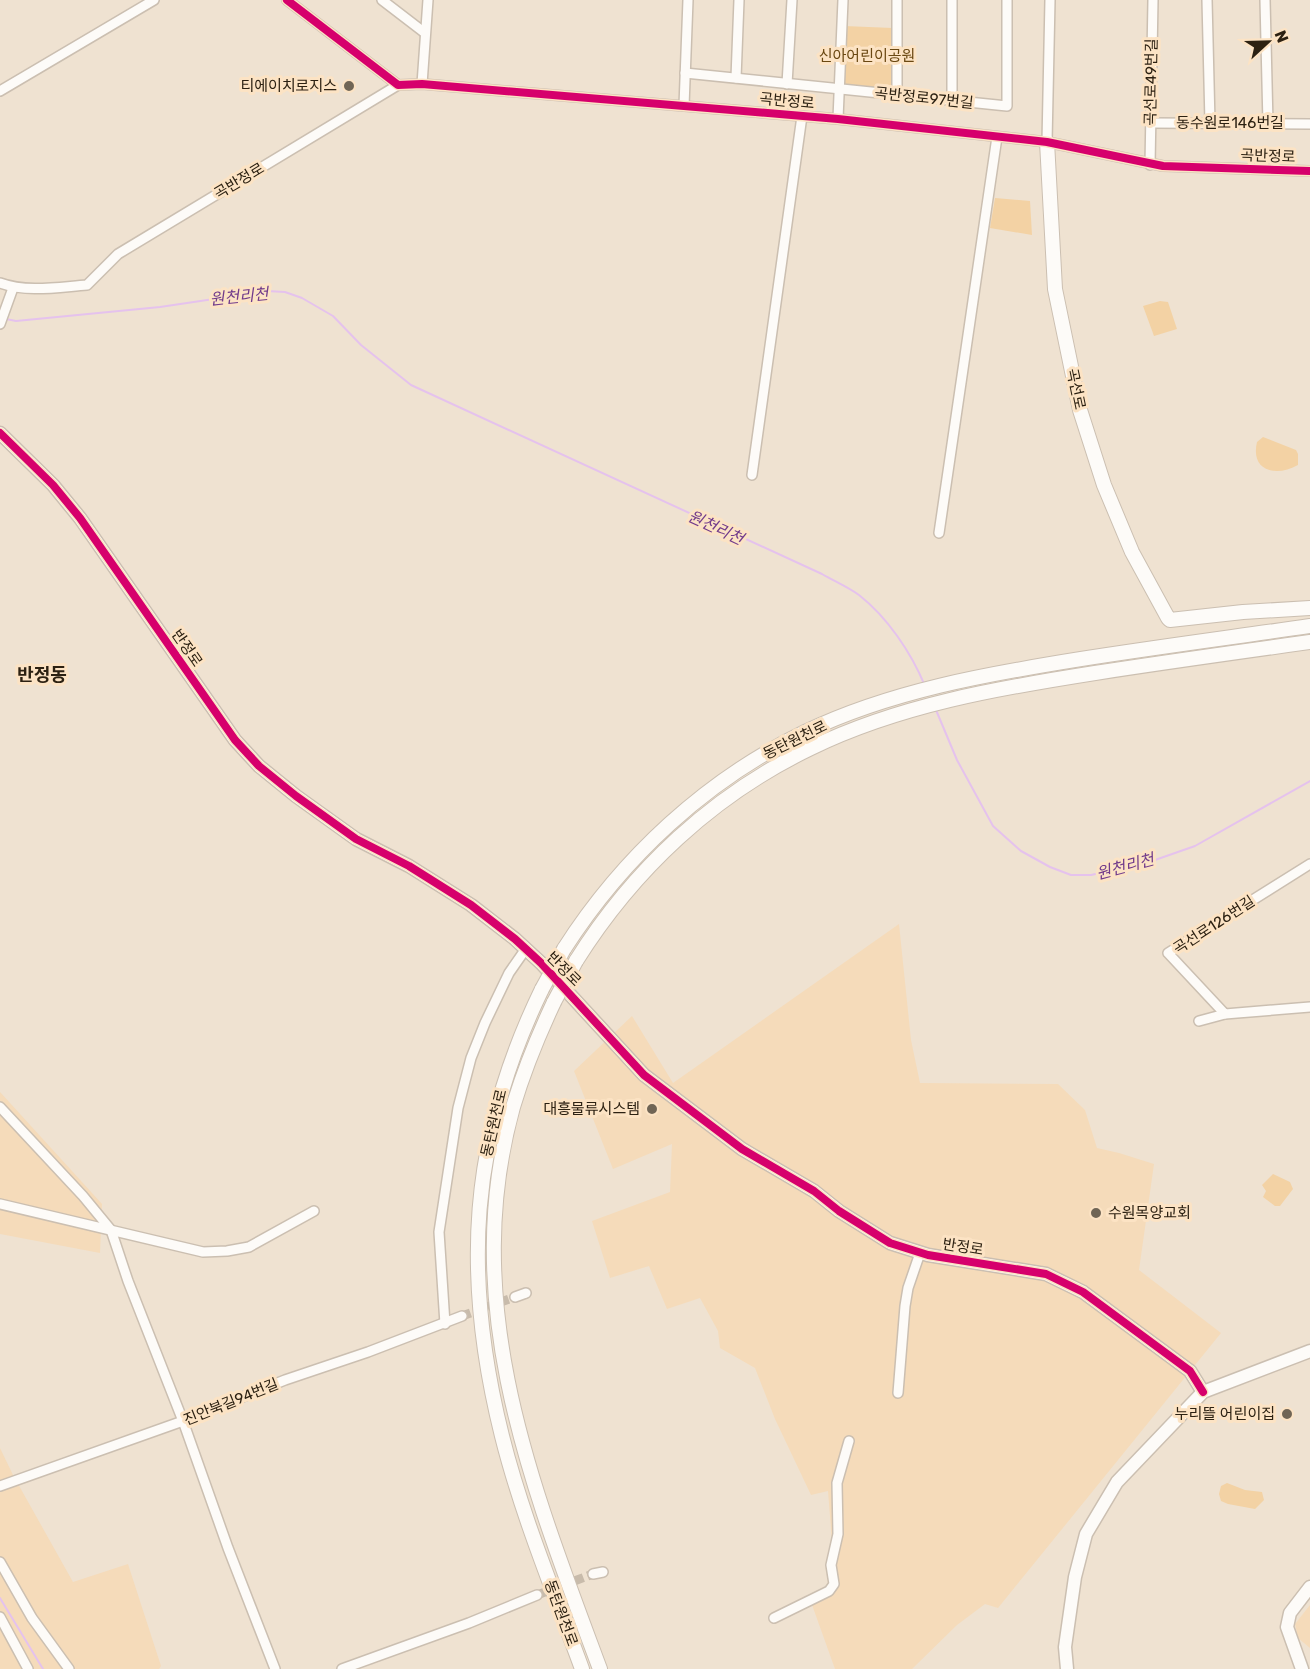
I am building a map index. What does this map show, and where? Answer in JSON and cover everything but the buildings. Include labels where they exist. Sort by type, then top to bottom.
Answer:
[{"type":"main road","name":"곡선로","points":[[1047,142],[1055,289],[1080,410],[1104,485],[1132,552],[1170,620],[1310,608]]},
{"type":"main road","name":"동탄원천로","points":[[582,1669],[521,1500],[503,1438],[487,1362],[477,1279],[480,1197],[498,1097],[523,1026],[564,949],[585,917],[608,887],[678,816],[702,796],[767,752],[848,714],[943,685],[1019,669],[1310,626]]},
{"type":"main road","name":"동탄원천로","points":[[600,1669],[542,1511],[522,1446],[498,1331],[494,1234],[500,1167],[523,1075],[554,1002],[576,961],[615,903],[648,867],[708,811],[773,767],[855,729],[949,700],[1025,684],[1310,642]]},
{"type":"street","points":[[0,91],[154,0]]},
{"type":"street","points":[[288,0],[398,85]]},
{"type":"street","points":[[382,0],[425,33]]},
{"type":"street","points":[[422,84],[428,0]]},
{"type":"street","points":[[684,106],[688,0]]},
{"type":"street","points":[[736,78],[739,0]]},
{"type":"street","points":[[787,84],[792,0]]},
{"type":"street","points":[[838,119],[843,0]]},
{"type":"street","points":[[897,0],[897,95]]},
{"type":"street","points":[[952,0],[952,101]]},
{"type":"street","name":"곡반정로97번길","points":[[685,73],[1006,106],[1006,0]]},
{"type":"street","name":"곡선로","points":[[1047,142],[1050,0]]},
{"type":"street","name":"곡선로49번길","points":[[1150,165],[1153,0]]},
{"type":"street","points":[[1207,0],[1210,123]]},
{"type":"street","points":[[1265,0],[1268,124]]},
{"type":"street","name":"곡반정로","points":[[12,288],[87,285],[118,254],[398,85],[422,84],[838,119],[1047,142],[1150,165],[1310,171]]},
{"type":"street","points":[[752,475],[802,116]]},
{"type":"street","name":"동수원로146번길","points":[[1151,123],[1310,124]]},
{"type":"street","points":[[939,533],[997,137]]},
{"type":"street","points":[[0,283],[12,288],[0,324]]},
{"type":"street","name":"반정로","points":[[0,432],[53,484],[80,518],[235,740],[259,766],[356,839],[409,866],[471,905],[515,939],[541,963],[644,1075],[742,1149],[814,1191],[840,1212],[890,1243],[920,1253],[1046,1274],[1083,1292],[1190,1371],[1203,1392]]},
{"type":"street","name":"곡선로126번길","points":[[1225,1014],[1168,953],[1310,864]]},
{"type":"street","points":[[445,1324],[440,1232],[458,1108],[471,1058],[485,1023],[509,974],[525,950]]},
{"type":"street","points":[[1199,1021],[1225,1014],[1310,1007]]},
{"type":"street","points":[[0,1107],[83,1196],[111,1230],[128,1281],[183,1421],[228,1548],[275,1669]]},
{"type":"street","points":[[0,1204],[203,1251],[227,1251],[249,1247],[314,1211]]},
{"type":"street","points":[[898,1393],[905,1306],[908,1288],[920,1253]]},
{"type":"street","points":[[515,1297],[526,1293]]},
{"type":"street","name":"진안북길94번길","points":[[0,1486],[183,1421],[285,1380],[462,1316]]},
{"type":"street","points":[[1067,1669],[1065,1647],[1068,1624],[1075,1577],[1086,1534],[1118,1482],[1203,1392],[1310,1351]]},
{"type":"street","points":[[774,1618],[829,1591],[834,1584],[831,1565],[838,1534],[837,1483],[849,1441]]},
{"type":"street","points":[[0,1562],[32,1618],[69,1669]]},
{"type":"street","points":[[593,1575],[603,1572]]},
{"type":"street","points":[[1302,1669],[1287,1628],[1290,1612],[1310,1587]]},
{"type":"street","points":[[342,1669],[469,1623],[537,1594]]},
{"type":"street","points":[[0,1617],[28,1669]]},
{"type":"shaded area","points":[[899,924],[911,1040],[920,1083],[1058,1084],[1085,1110],[1097,1148],[1154,1164],[1139,1270],[1221,1333],[998,1608],[985,1604],[957,1625],[912,1669],[835,1669],[811,1602],[835,1580],[828,1491],[811,1495],[775,1419],[755,1368],[720,1348],[718,1331],[700,1298],[667,1309],[649,1266],[610,1278],[592,1221],[670,1192],[672,1144],[613,1169],[574,1071],[632,1016],[673,1083]]},
{"type":"shaded area","points":[[0,1092],[102,1204],[100,1253],[0,1234]]},
{"type":"shaded area","points":[[0,1448],[73,1582],[128,1564],[161,1666],[159,1669],[0,1669]]},
{"type":"shaded area","points":[[1310,1605],[1310,1648],[1298,1638],[1295,1624]]},
{"type":"green space","name":"신아어린이공원","points":[[844,26],[893,28],[891,85],[887,89],[845,87],[841,83]]},
{"type":"green space","points":[[995,198],[1030,201],[1032,235],[990,228]]},
{"type":"green space","points":[[1160,301],[1168,302],[1177,329],[1154,336],[1143,306]]},
{"type":"green space","points":[[1263,437],[1296,450],[1298,465],[1282,471],[1274,471],[1261,466],[1256,452],[1257,442]]},
{"type":"green space","points":[[1273,1174],[1290,1182],[1293,1189],[1280,1206],[1275,1206],[1263,1197],[1266,1191],[1262,1185]]},
{"type":"green space","points":[[1227,1483],[1245,1490],[1262,1492],[1264,1500],[1255,1509],[1221,1501],[1219,1494],[1221,1486]]},
{"type":"waterway","name":"원천리천","points":[[6,319],[16,321],[160,307],[267,291],[285,292],[302,298],[333,316],[361,345],[411,385],[822,574],[855,592],[879,614],[897,636],[925,686]]},
{"type":"waterway","name":"원천리천","points":[[936,710],[957,760],[993,826],[1021,851],[1050,867],[1071,875],[1091,875],[1155,860],[1195,846],[1310,781]]},
{"type":"waterway","points":[[0,1598],[43,1669]]},
{"type":"tunnel","points":[[462,1316],[515,1297]]},
{"type":"tunnel","points":[[537,1595],[593,1574]]},
{"type":"cycle path","points":[[287,0],[398,85],[422,84],[838,119],[1047,142],[1163,166],[1310,171]]},
{"type":"cycle path","points":[[0,433],[53,485],[80,518],[235,740],[259,766],[356,839],[409,866],[471,905],[515,939],[541,963],[644,1075],[742,1149],[814,1191],[839,1211],[890,1243],[928,1255],[1046,1274],[1083,1292],[1190,1371],[1203,1392]]},
{"type":"place","name":"티에이치로지스","points":[[349,86]]},
{"type":"place","name":"대흥물류시스템","points":[[652,1109]]},
{"type":"place","name":"수원목양교회","points":[[1096,1213]]},
{"type":"place","name":"누리뜰 어린이집","points":[[1287,1414]]},
{"type":"district","name":"반정동","points":[[42,675]]}]
